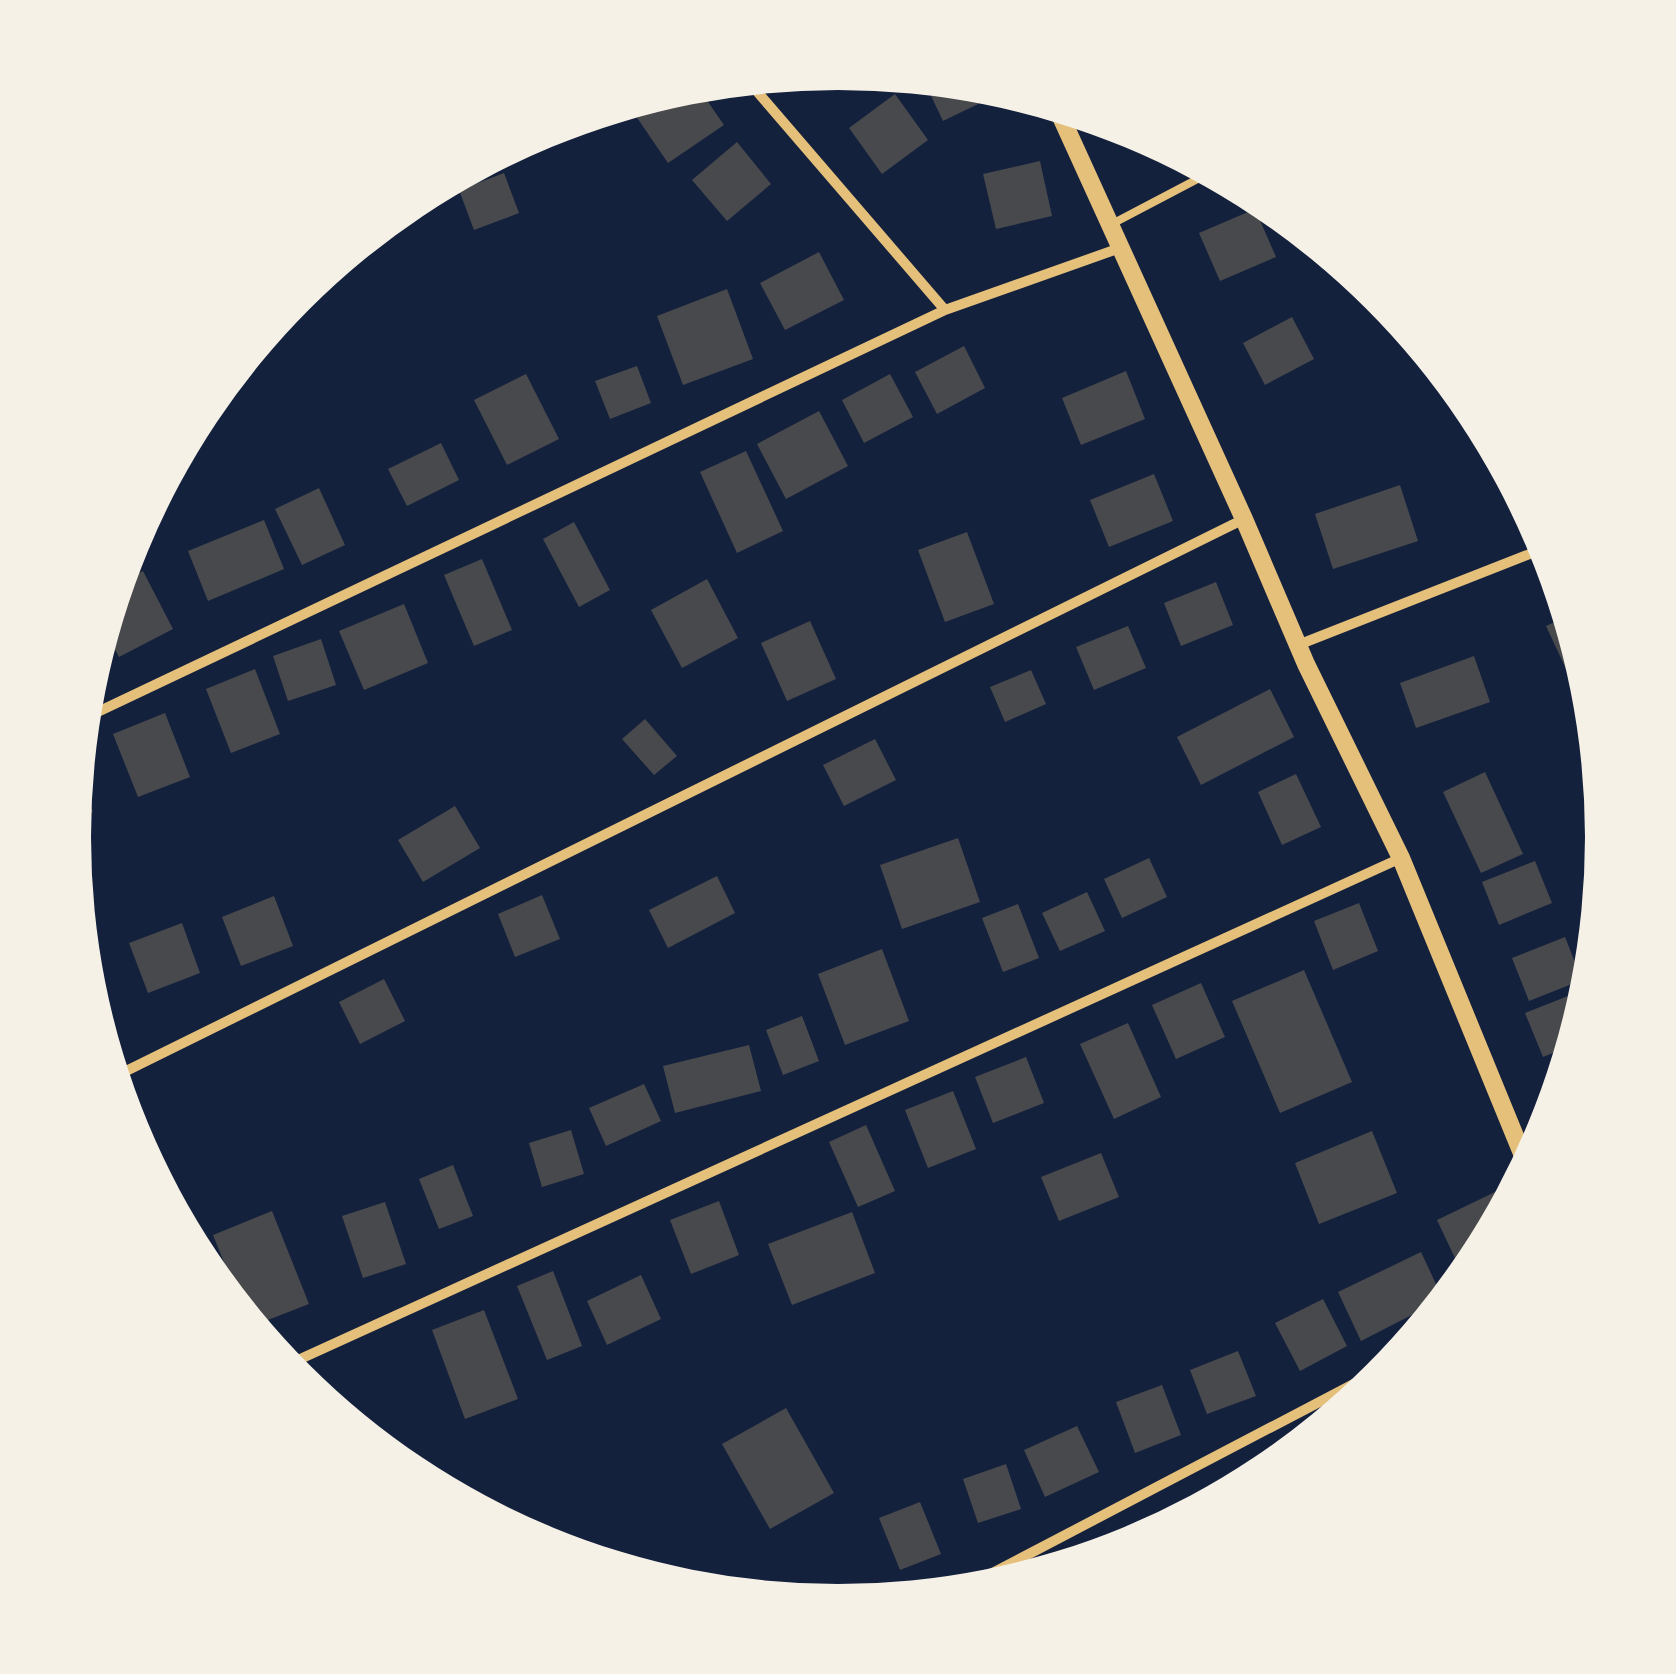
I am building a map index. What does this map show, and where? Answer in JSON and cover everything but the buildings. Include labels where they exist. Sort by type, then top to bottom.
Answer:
[{"type":"street","points":[[759,94],[945,310]]},
{"type":"street","points":[[1065,126],[1298,645],[1401,858],[1518,1144]]},
{"type":"street","points":[[102,710],[945,310],[1120,248]]},
{"type":"street","points":[[129,1070],[1244,519]]},
{"type":"street","points":[[1298,645],[1529,554]]},
{"type":"street","points":[[303,1358],[1401,858]]},
{"type":"street","points":[[1010,1564],[1338,1392]]},
{"type":"lane","points":[[1110,225],[1194,181]]}]
